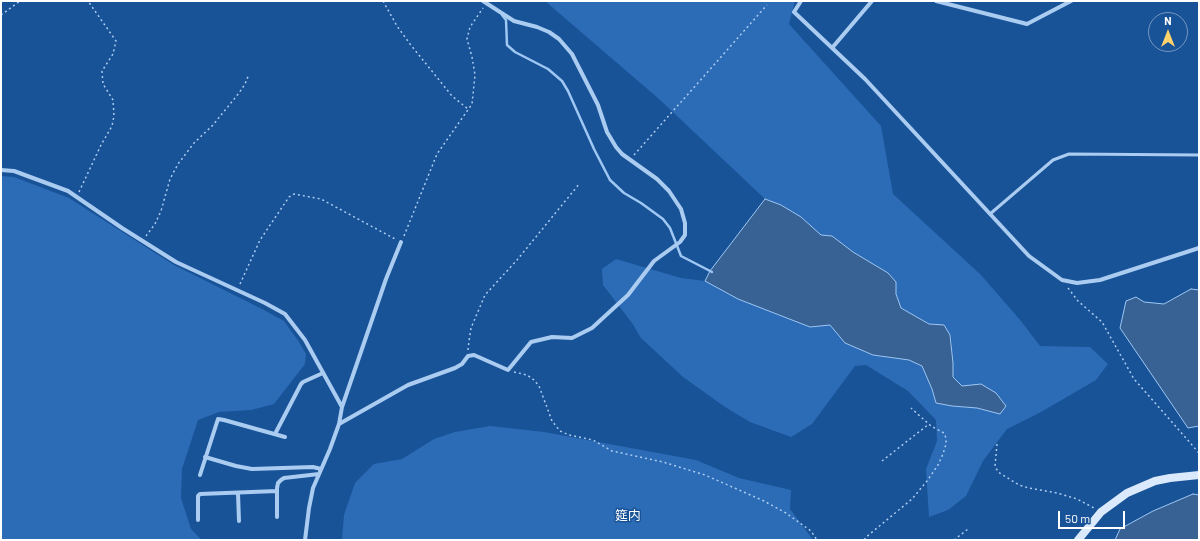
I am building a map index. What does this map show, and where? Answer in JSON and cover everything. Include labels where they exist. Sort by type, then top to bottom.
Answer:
[{"type":"main road","points":[[1078,540],[1101,512],[1128,493],[1142,486],[1170,478],[1199,475]]},
{"type":"street","points":[[801,1],[794,12],[865,79],[1029,256],[1062,280],[1077,283],[1100,280],[1199,248]]},
{"type":"street","points":[[832,48],[872,1]]},
{"type":"street","points":[[936,1],[1027,24],[1071,1]]},
{"type":"street","points":[[339,424],[408,385],[455,368],[462,364],[468,356],[474,355],[508,370],[531,342],[552,337],[572,338],[592,328],[628,295],[654,261],[680,242],[685,235],[686,223],[681,209],[669,191],[657,179],[616,148],[607,132],[598,105],[572,54],[559,39],[549,32],[514,21],[484,2]]},
{"type":"street","points":[[1,170],[14,171],[62,188],[77,196],[176,262],[265,303],[285,314],[305,340],[342,407]]},
{"type":"street","points":[[305,540],[313,488],[330,450],[339,424],[342,407],[386,279],[401,242]]},
{"type":"street","points":[[275,434],[301,384],[322,373]]},
{"type":"street","points":[[200,475],[218,419],[285,437]]},
{"type":"street","points":[[205,457],[252,469],[313,467],[321,469]]},
{"type":"street","points":[[277,517],[278,483],[284,478],[319,474]]},
{"type":"street","points":[[198,520],[198,496],[200,494],[277,491]]},
{"type":"street","points":[[238,492],[239,521]]},
{"type":"lane","points":[[990,214],[1053,160],[1069,154],[1199,155]]},
{"type":"path","points":[[1,15],[20,1]]},
{"type":"path","points":[[77,196],[101,145],[112,126],[114,116],[113,100],[103,84],[102,71],[113,54],[116,41],[88,1]]},
{"type":"path","points":[[383,1],[397,26],[410,44],[452,96],[468,109]]},
{"type":"path","points":[[237,291],[260,240],[289,197],[294,194],[321,199],[401,242],[437,154],[472,104],[475,75],[467,39],[470,27],[484,2]]},
{"type":"path","points":[[630,160],[767,6]]},
{"type":"path","points":[[143,241],[155,224],[161,211],[170,179],[178,164],[186,152],[213,124],[239,93],[249,74]]},
{"type":"path","points":[[468,356],[468,341],[471,328],[485,295],[517,260],[580,183]]},
{"type":"path","points":[[1062,280],[1078,301],[1102,322],[1134,379],[1199,453]]},
{"type":"path","points":[[508,370],[526,375],[534,380],[539,386],[552,421],[560,431],[569,435],[593,440],[612,451],[663,462],[705,475],[764,501],[786,513],[811,531],[817,540]]},
{"type":"path","points":[[865,540],[912,499],[927,481],[938,465],[943,454],[946,444],[944,433],[929,424],[911,408]]},
{"type":"path","points":[[882,461],[929,424]]},
{"type":"path","points":[[997,444],[995,466],[998,472],[1019,485],[1056,492],[1077,499],[1101,512]]},
{"type":"path","points":[[954,540],[968,529]]},
{"type":"shaded area","points":[[545,1],[795,1],[789,24],[881,126],[893,194],[981,275],[1021,321],[1040,346],[1090,347],[1108,364],[1096,380],[1041,412],[1007,429],[983,461],[966,496],[948,510],[929,517],[926,469],[937,441],[936,420],[908,391],[866,365],[855,366],[812,424],[791,437],[750,422],[725,407],[683,377],[641,338],[632,323],[603,285],[602,269],[616,259],[681,278],[705,281],[738,299],[810,327],[830,325],[845,343],[873,355],[909,360],[922,366],[932,389],[936,403],[977,408],[1000,414],[962,386],[953,376],[951,335],[901,308],[896,294],[896,282],[888,273],[853,252],[832,236],[821,235],[801,217],[781,205],[765,199],[659,99]]},
{"type":"shaded area","points":[[1,176],[14,177],[69,198],[174,265],[284,321],[306,354],[305,364],[274,404],[251,410],[219,412],[198,420],[182,469],[181,498],[191,529],[202,540],[4,540],[1,538]]},
{"type":"shaded area","points":[[765,199],[781,205],[801,217],[821,235],[832,236],[853,252],[888,273],[896,282],[896,294],[901,308],[929,324],[944,325],[950,335],[953,377],[962,386],[981,384],[996,393],[1006,406],[1000,414],[977,408],[936,403],[932,389],[922,366],[909,360],[873,355],[845,343],[830,325],[810,327],[738,299],[705,281],[710,271]]},
{"type":"shaded area","points":[[1191,289],[1199,290],[1199,426],[1188,428],[1120,328],[1126,301],[1136,297],[1144,302],[1164,304]]},
{"type":"shaded area","points":[[490,426],[544,432],[696,460],[739,478],[791,490],[790,509],[813,540],[342,540],[344,515],[355,483],[374,464],[402,459],[434,439],[455,432]]},
{"type":"shaded area","points":[[1193,494],[1199,495],[1199,540],[1115,540],[1120,529],[1153,511]]},
{"type":"waterway","points":[[502,15],[506,20],[507,45],[515,52],[548,69],[562,81],[610,180],[624,193],[663,219],[670,228],[681,256],[712,272]]},
{"type":"district","name":"筵内","points":[[628,516]]}]
